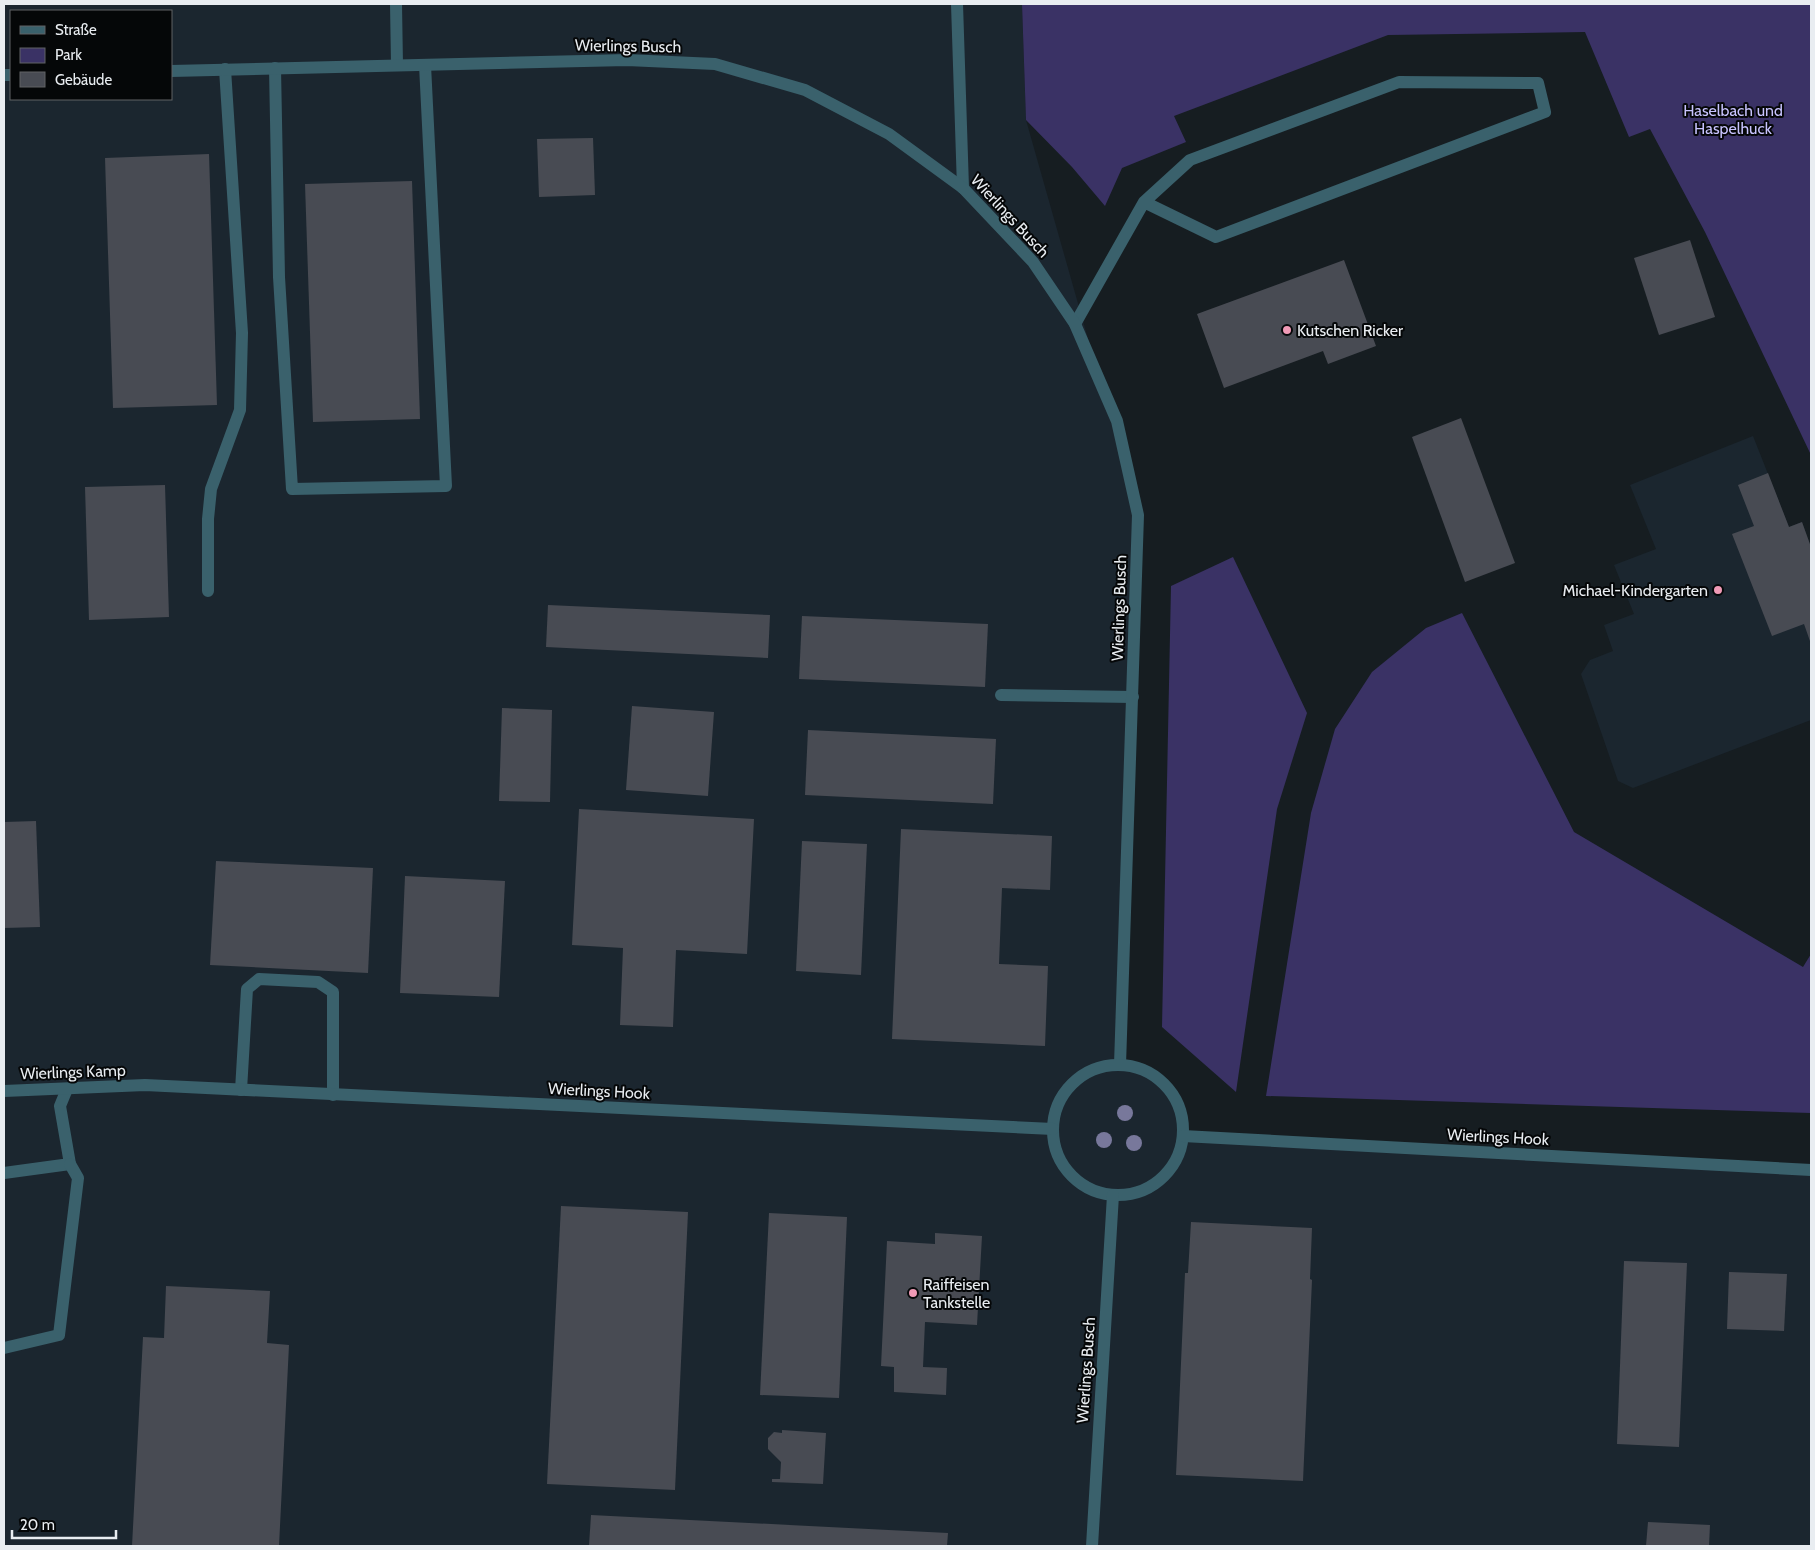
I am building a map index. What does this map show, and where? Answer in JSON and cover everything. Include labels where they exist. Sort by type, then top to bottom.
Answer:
[{"type":"street","points":[[396,4],[397,66]]},
{"type":"street","points":[[957,4],[963,188]]},
{"type":"street","name":"Wierlings Busch","points":[[172,71],[627,60],[715,64],[805,90],[889,134],[963,188],[1032,262],[1075,324],[1117,421],[1138,514],[1120,1065]]},
{"type":"street","points":[[275,68],[279,277],[292,489],[446,486],[425,65]]},
{"type":"street","points":[[208,591],[208,520],[211,488],[240,410],[242,333],[225,69]]},
{"type":"street","points":[[1075,324],[1144,202],[1190,160],[1399,82],[1538,82],[1545,112],[1216,237],[1144,202]]},
{"type":"street","points":[[1001,695],[1133,697]]},
{"type":"street","points":[[241,1090],[247,989],[259,979],[318,982],[332,992],[333,1094]]},
{"type":"street","points":[[1120,1065],[1139,1068],[1148,1072],[1157,1077],[1170,1089],[1179,1106],[1184,1136],[1176,1160],[1160,1180],[1138,1192],[1113,1195],[1090,1189],[1070,1174],[1057,1153],[1053,1129],[1056,1108],[1066,1090],[1081,1076],[1100,1067],[1120,1065]]},
{"type":"street","name":"Wierlings Hook","points":[[145,1086],[1053,1129]]},
{"type":"street","name":"Wierlings Kamp","points":[[4,1092],[145,1086]]},
{"type":"street","points":[[4,1348],[59,1335],[78,1178],[70,1164],[60,1106],[67,1089]]},
{"type":"street","name":"Wierlings Hook","points":[[1184,1136],[1811,1170]]},
{"type":"street","points":[[4,1174],[70,1164]]},
{"type":"street","name":"Wierlings Busch","points":[[1092,1546],[1113,1195]]},
{"type":"shaded area","points":[[4,4],[1022,4],[1026,120],[1138,515],[1120,1064],[1139,1068],[1157,1077],[1170,1089],[1179,1106],[1183,1135],[1811,1170],[1811,1546],[4,1546]]},
{"type":"shaded area","name":"Michael-Kindergarten","points":[[1753,436],[1789,527],[1802,522],[1811,547],[1811,720],[1633,788],[1618,781],[1581,674],[1590,660],[1613,651],[1604,625],[1634,614],[1614,565],[1656,549],[1630,485]]},
{"type":"green space","name":"Haselbach und Haspelhuck","points":[[1022,4],[1811,4],[1811,455],[1705,232],[1650,129],[1629,137],[1585,32],[1388,35],[1174,116],[1186,142],[1122,168],[1105,206],[1072,167],[1026,120]]},
{"type":"green space","points":[[1233,557],[1307,713],[1277,809],[1236,1092],[1162,1027],[1171,586]]},
{"type":"green space","points":[[1462,613],[1574,832],[1803,967],[1811,954],[1811,1113],[1266,1096],[1311,813],[1335,729],[1372,672],[1426,628]]},
{"type":"building","points":[[593,138],[595,195],[539,197],[537,139]]},
{"type":"building","points":[[209,154],[217,405],[113,408],[105,158]]},
{"type":"building","points":[[412,181],[420,419],[313,422],[305,184]]},
{"type":"building","points":[[1690,240],[1715,317],[1659,335],[1634,258]]},
{"type":"building","name":"Kutschen Ricker","points":[[1344,260],[1376,346],[1328,364],[1323,351],[1224,388],[1197,314]]},
{"type":"building","points":[[1461,418],[1515,563],[1465,582],[1412,437]]},
{"type":"building","points":[[1768,473],[1789,527],[1802,522],[1811,547],[1811,644],[1804,624],[1772,636],[1732,534],[1754,526],[1738,485]]},
{"type":"building","points":[[165,485],[169,617],[89,620],[85,487]]},
{"type":"building","points":[[548,605],[770,615],[768,658],[546,647]]},
{"type":"building","points":[[802,616],[988,624],[985,687],[799,679]]},
{"type":"building","points":[[632,706],[714,712],[708,796],[626,790]]},
{"type":"building","points":[[502,708],[552,710],[550,802],[499,801]]},
{"type":"building","points":[[808,730],[996,739],[993,804],[805,795]]},
{"type":"building","points":[[579,809],[754,819],[747,954],[676,950],[673,1027],[620,1025],[623,948],[572,945]]},
{"type":"building","points":[[36,821],[40,927],[4,928],[4,822]]},
{"type":"building","points":[[901,829],[1052,836],[1050,890],[1002,888],[999,964],[1048,966],[1045,1046],[892,1039]]},
{"type":"building","points":[[802,841],[867,844],[861,975],[796,971]]},
{"type":"building","points":[[216,861],[373,868],[368,973],[210,965]]},
{"type":"building","points":[[405,876],[505,881],[499,997],[400,993]]},
{"type":"building","points":[[561,1206],[688,1212],[675,1490],[547,1484]]},
{"type":"building","points":[[769,1213],[847,1217],[839,1398],[760,1395]]},
{"type":"building","points":[[1191,1222],[1312,1228],[1310,1279],[1312,1280],[1303,1481],[1176,1475],[1185,1273],[1188,1273]]},
{"type":"building","points":[[935,1233],[982,1236],[977,1325],[925,1322],[923,1367],[947,1368],[946,1395],[894,1392],[894,1367],[881,1366],[887,1241],[935,1244]]},
{"type":"building","points":[[1624,1261],[1687,1263],[1679,1447],[1617,1444]]},
{"type":"building","points":[[1729,1272],[1787,1274],[1784,1331],[1727,1329]]},
{"type":"building","points":[[166,1286],[270,1291],[267,1343],[289,1345],[279,1546],[132,1546],[143,1337],[164,1338]]},
{"type":"building","points":[[782,1430],[826,1433],[823,1484],[772,1482],[772,1479],[780,1479],[781,1462],[768,1449],[768,1438],[774,1432],[782,1433]]},
{"type":"building","points":[[591,1515],[948,1533],[947,1546],[589,1546]]},
{"type":"building","points":[[1648,1522],[1710,1525],[1709,1546],[1646,1546]]},
{"type":"place","name":"Kutschen Ricker","points":[[1287,330]]},
{"type":"place","name":"Michael-Kindergarten","points":[[1718,590]]},
{"type":"place","name":"Raiffeisen Tankstelle","points":[[913,1293]]}]
